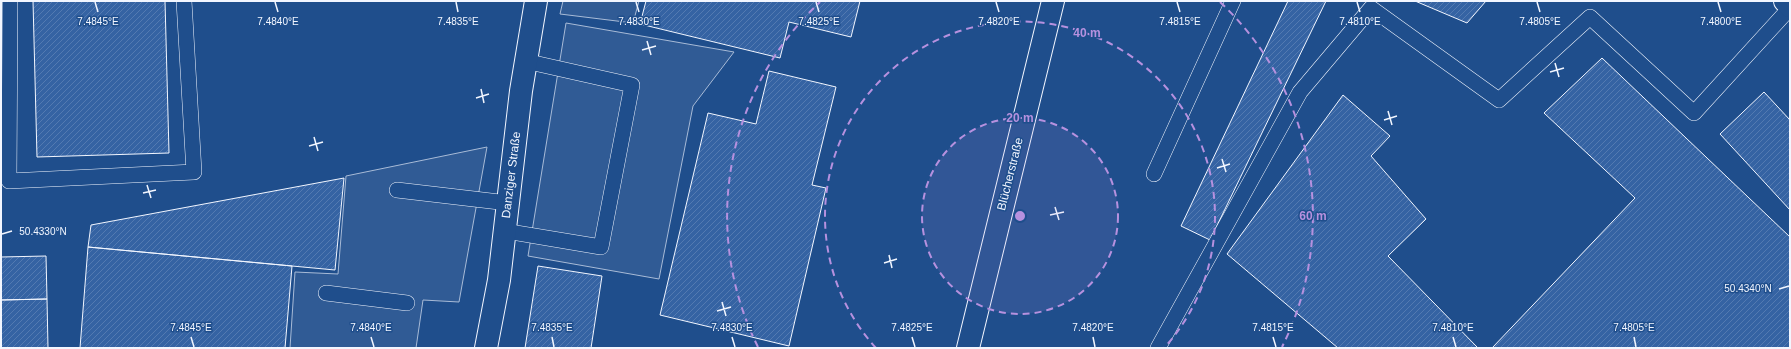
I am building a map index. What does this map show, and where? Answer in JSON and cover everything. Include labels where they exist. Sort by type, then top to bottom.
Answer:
[{"type":"street","name":"Danziger Straße","points":[[486,348],[499,280],[526,61],[536,1]]},
{"type":"street","name":"Blücherstraße","points":[[968,348],[1053,1]]},
{"type":"street","points":[[1785,1],[1790,7]]},
{"type":"lane","points":[[10,1],[10,181],[194,172],[184,1]]},
{"type":"lane","points":[[1154,174],[1234,1]]},
{"type":"lane","points":[[1158,348],[1300,92],[1371,8],[1499,100],[1590,17],[1694,113],[1790,7]]},
{"type":"lane","points":[[505,231],[601,247],[632,85],[526,61]]},
{"type":"lane","points":[[397,190],[508,203]]},
{"type":"lane","points":[[326,293],[407,303]]},
{"type":"shaded area","points":[[563,1],[639,1],[633,23],[560,14]]},
{"type":"shaded area","points":[[566,23],[734,52],[693,106],[659,279],[528,256]]},
{"type":"shaded area","points":[[487,147],[459,302],[423,300],[416,348],[290,348],[295,272],[338,274],[346,176]]},
{"type":"building","points":[[33,1],[165,1],[169,153],[37,157]]},
{"type":"building","points":[[646,1],[860,1],[851,37],[789,22],[780,58],[640,24]]},
{"type":"building","points":[[1288,1],[1326,1],[1210,240],[1181,226]]},
{"type":"building","points":[[1415,1],[1486,1],[1467,23]]},
{"type":"building","points":[[1602,58],[1790,237],[1790,348],[1492,348],[1635,198],[1544,113]]},
{"type":"building","points":[[769,71],[836,87],[812,185],[826,188],[789,346],[660,315],[708,113],[756,124]]},
{"type":"building","points":[[1764,92],[1790,120],[1790,210],[1720,134]]},
{"type":"building","points":[[1343,95],[1390,136],[1371,156],[1426,219],[1388,256],[1478,348],[1338,348],[1227,254]]},
{"type":"building","points":[[344,178],[335,270],[88,247],[91,225]]},
{"type":"building","points":[[88,247],[292,266],[285,348],[80,348]]},
{"type":"building","points":[[46,256],[47,299],[1,300],[1,257]]},
{"type":"building","points":[[538,266],[602,276],[591,348],[525,348]]},
{"type":"building","points":[[47,299],[48,348],[1,348],[1,300]]}]
